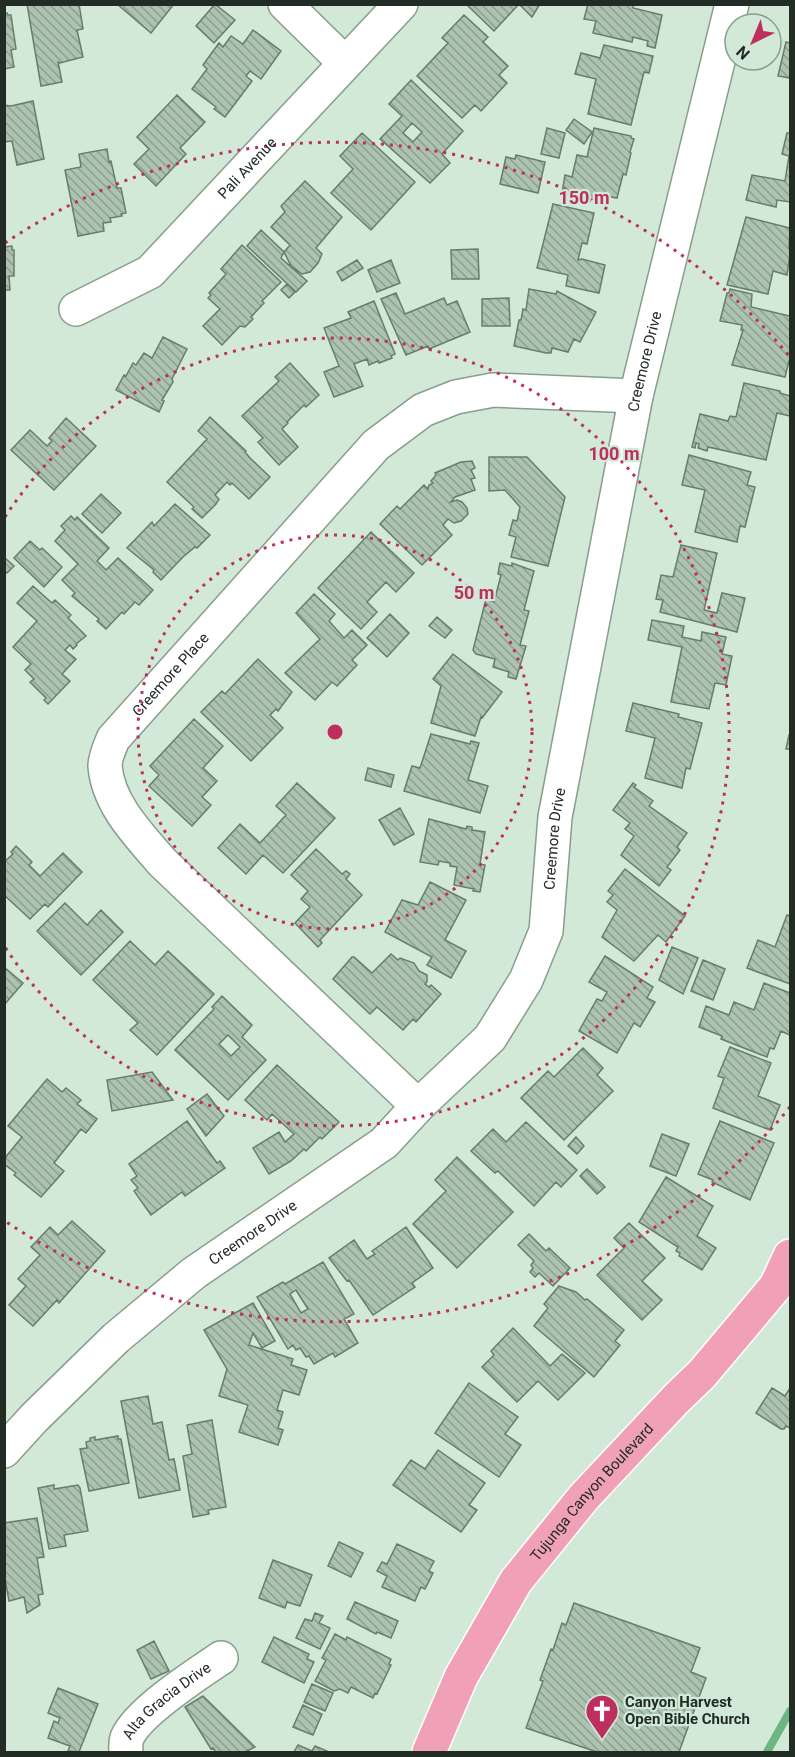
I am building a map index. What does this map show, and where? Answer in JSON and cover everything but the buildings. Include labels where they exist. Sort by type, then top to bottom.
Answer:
[{"type":"main road","name":"Tujunga Canyon Boulevard","points":[[429,1752],[461,1677],[516,1581],[584,1497],[702,1374],[776,1286],[790,1256]]},
{"type":"street","points":[[285,4],[345,63]]},
{"type":"street","name":"Pali Avenue","points":[[76,309],[150,272],[401,4]]},
{"type":"street","name":"Creemore Drive","points":[[4,1451],[34,1418],[116,1338],[194,1273],[384,1143],[418,1106],[490,1038],[526,980],[546,931],[555,817],[636,396],[732,4]]},
{"type":"street","name":"Creemore Place","points":[[418,1106],[162,862],[127,822],[109,788],[105,764],[113,739],[376,445],[423,410],[456,397],[493,390],[636,396]]},
{"type":"street","name":"Alta Gracia Drive","points":[[126,1752],[125,1740],[135,1726],[186,1681],[221,1658]]},
{"type":"waterway","points":[[767,1752],[790,1711]]},
{"type":"place","name":"Canyon Harvest Open Bible Church","points":[[602,1740]]}]
